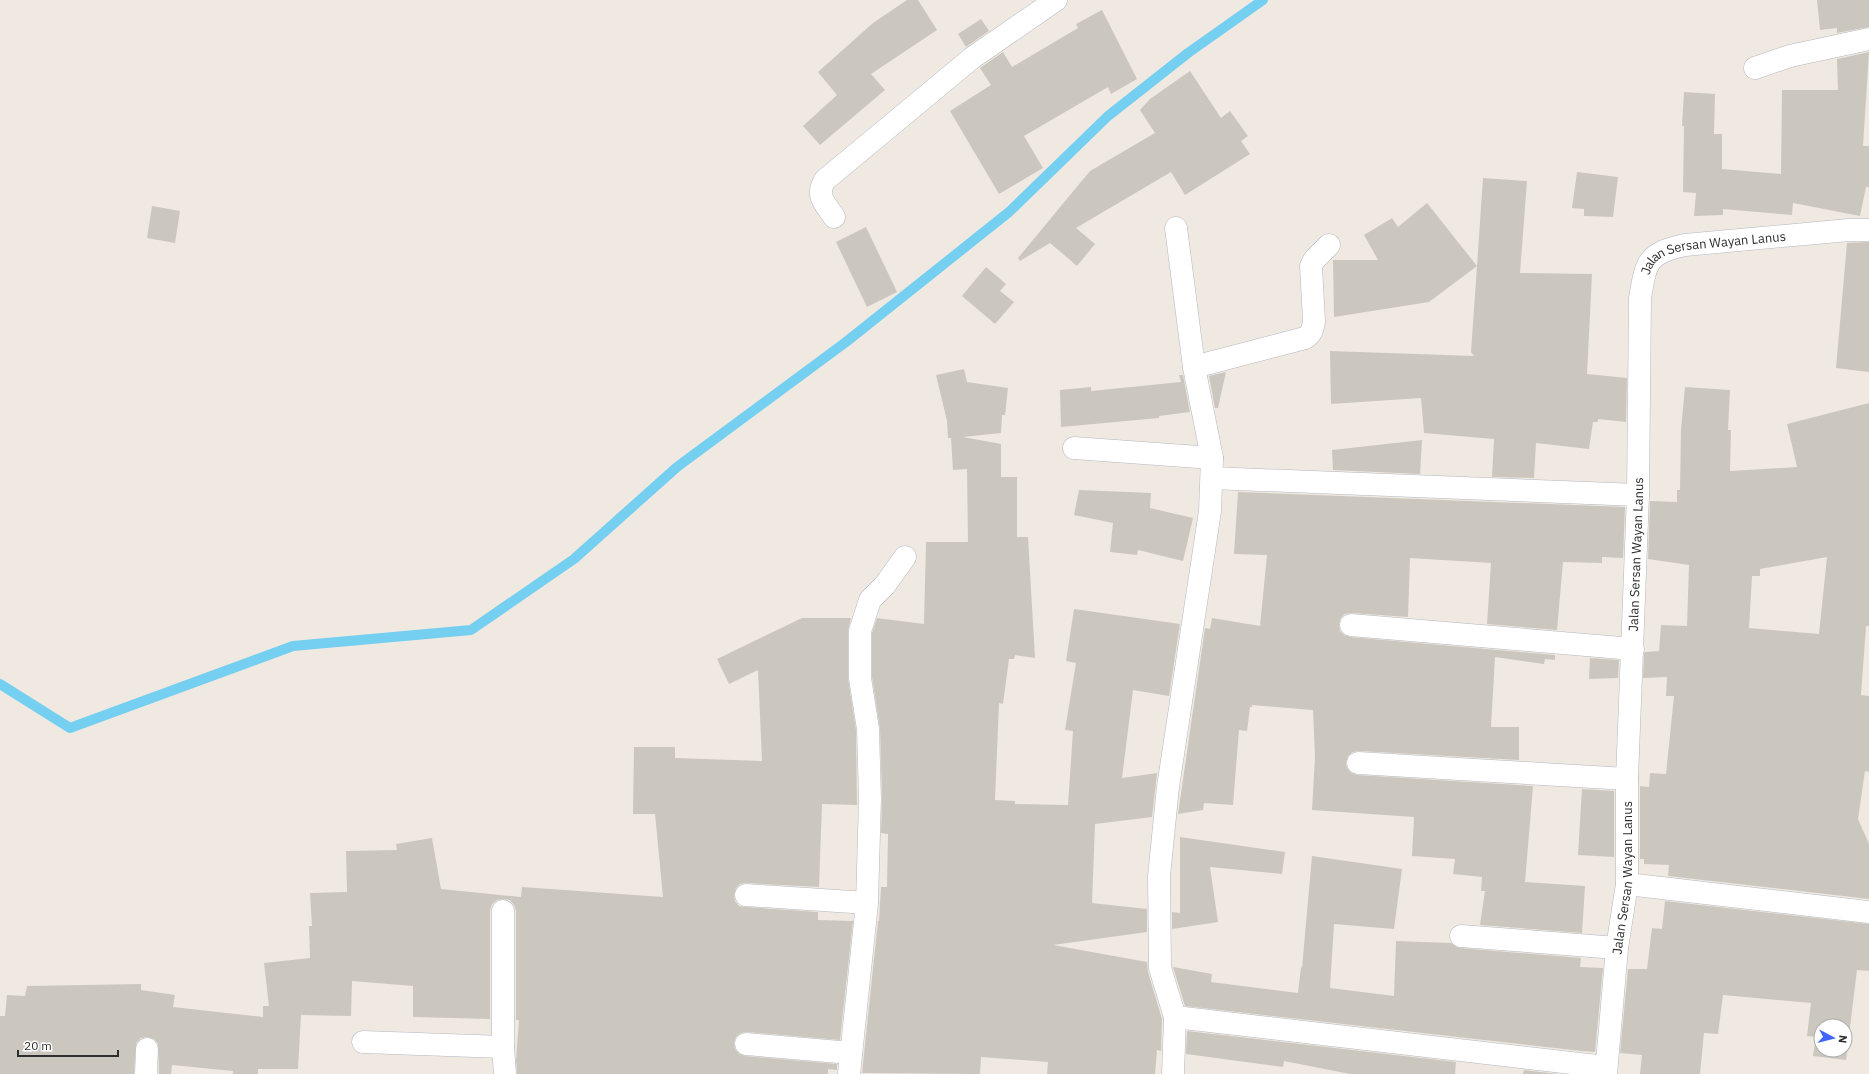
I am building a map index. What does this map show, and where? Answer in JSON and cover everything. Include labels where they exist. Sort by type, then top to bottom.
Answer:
[{"type":"street","points":[[834,217],[822,199],[820,188],[825,180],[972,58],[1056,0]]},
{"type":"street","points":[[1755,68],[1790,56],[1869,40]]},
{"type":"street","points":[[1173,1074],[1175,1017],[1160,968],[1159,876],[1168,787],[1210,511],[1212,468],[1194,367],[1176,228]]},
{"type":"street","name":"Jalan Sersan Wayan Lanus","points":[[1606,1070],[1617,948],[1627,884],[1627,779],[1638,495],[1640,298],[1644,272],[1654,255],[1666,249],[1685,245],[1849,230],[1869,230]]},
{"type":"street","points":[[1194,367],[1309,336],[1314,328],[1311,266],[1314,260],[1329,245]]},
{"type":"street","points":[[1074,448],[1212,468],[1638,495]]},
{"type":"street","points":[[849,1074],[868,903],[870,798],[868,729],[860,678],[860,631],[870,600],[885,585],[905,558]]},
{"type":"street","points":[[1351,625],[1633,649]]},
{"type":"street","points":[[1358,763],[1627,779]]},
{"type":"street","points":[[1627,884],[1869,912]]},
{"type":"street","points":[[746,895],[868,903]]},
{"type":"street","points":[[503,911],[503,1047],[505,1074]]},
{"type":"street","points":[[1461,936],[1617,948]]},
{"type":"street","points":[[1175,1017],[1606,1070]]},
{"type":"street","points":[[363,1042],[503,1047]]},
{"type":"street","points":[[746,1044],[851,1053]]},
{"type":"street","points":[[146,1074],[147,1049]]},
{"type":"building","points":[[907,0],[918,0],[937,30],[871,74],[885,90],[820,145],[803,126],[837,95],[818,72],[873,23]]},
{"type":"building","points":[[1817,0],[1869,0],[1869,27],[1837,33],[1837,28],[1820,30]]},
{"type":"building","points":[[1102,10],[1137,79],[1111,94],[1108,87],[1024,136],[1043,168],[999,194],[950,111],[991,85],[980,68],[1003,52],[1012,67],[1078,28],[1076,24]]},
{"type":"building","points":[[981,19],[989,31],[966,47],[958,34]]},
{"type":"building","points":[[1869,52],[1863,146],[1869,146],[1869,187],[1866,187],[1860,216],[1793,203],[1792,215],[1723,209],[1723,215],[1694,216],[1696,193],[1683,192],[1684,126],[1682,126],[1684,92],[1715,94],[1714,134],[1722,134],[1722,169],[1781,174],[1782,90],[1838,90],[1837,59]]},
{"type":"building","points":[[1190,71],[1221,118],[1230,111],[1248,136],[1241,141],[1250,154],[1185,195],[1171,172],[1076,228],[1095,244],[1077,266],[1050,243],[1020,261],[1018,258],[1090,171],[1155,133],[1140,110],[1150,99]]},
{"type":"building","points":[[1577,172],[1618,177],[1613,217],[1584,216],[1584,209],[1572,208]]},
{"type":"building","points":[[1483,178],[1527,181],[1520,273],[1592,274],[1587,374],[1627,378],[1626,422],[1598,419],[1598,422],[1593,422],[1589,449],[1536,443],[1534,478],[1492,477],[1494,439],[1424,433],[1421,398],[1331,404],[1330,351],[1474,356],[1471,352]]},
{"type":"building","points":[[1427,203],[1477,266],[1429,302],[1334,317],[1333,260],[1378,260],[1364,235],[1392,218],[1398,227]]},
{"type":"building","points":[[152,206],[180,211],[175,243],[147,238]]},
{"type":"building","points":[[866,227],[897,292],[867,307],[836,242]]},
{"type":"building","points":[[1869,242],[1869,372],[1836,368],[1847,243]]},
{"type":"building","points":[[986,267],[1006,284],[1000,291],[1014,302],[995,324],[962,296]]},
{"type":"building","points":[[964,369],[967,382],[1008,388],[1005,415],[1002,415],[1001,433],[963,437],[1001,444],[1001,477],[1017,477],[1017,537],[1028,537],[1035,658],[1015,655],[1014,659],[1009,659],[1003,704],[999,703],[995,800],[1015,801],[1015,804],[1068,805],[1073,731],[1065,730],[1076,663],[1066,661],[1074,609],[1180,624],[1169,696],[1133,690],[1122,778],[1157,773],[1152,817],[1095,824],[1092,903],[1147,909],[1147,932],[1053,945],[1147,962],[1148,972],[1162,1019],[1161,1051],[1157,1050],[1155,1074],[1047,1074],[1048,1062],[981,1057],[980,1074],[862,1073],[879,921],[881,887],[887,887],[888,834],[881,833],[882,798],[880,729],[872,677],[872,633],[877,618],[924,624],[926,542],[968,542],[967,469],[953,470],[951,438],[948,438],[947,421],[936,375]]},
{"type":"building","points":[[1226,372],[1218,408],[1215,408],[1209,376]]},
{"type":"building","points":[[1179,375],[1183,375],[1190,412],[1159,416],[1159,418],[1061,427],[1060,390],[1091,387],[1091,391],[1181,382]]},
{"type":"building","points":[[1685,387],[1730,390],[1728,430],[1731,430],[1730,471],[1797,467],[1787,424],[1869,403],[1869,626],[1866,626],[1861,695],[1869,696],[1869,772],[1865,771],[1858,819],[1869,844],[1869,899],[1668,876],[1669,865],[1644,864],[1644,859],[1640,859],[1640,786],[1649,787],[1650,773],[1666,774],[1674,696],[1666,696],[1667,677],[1643,678],[1644,653],[1659,651],[1661,625],[1687,626],[1689,565],[1648,559],[1650,501],[1677,502],[1677,490],[1680,490],[1681,430]],"holes":[[[1827,557],[1819,634],[1749,628],[1752,576],[1760,576],[1760,569]]]},
{"type":"building","points":[[1422,440],[1420,474],[1333,470],[1332,450]]},
{"type":"building","points":[[1079,490],[1151,493],[1150,508],[1193,518],[1183,561],[1138,550],[1137,555],[1110,552],[1113,523],[1074,515]]},
{"type":"building","points":[[1238,492],[1625,507],[1623,558],[1602,557],[1602,563],[1563,562],[1557,630],[1487,624],[1491,563],[1410,558],[1408,617],[1352,613],[1345,614],[1341,618],[1339,624],[1340,631],[1344,635],[1350,637],[1555,655],[1555,660],[1545,659],[1544,664],[1495,657],[1491,727],[1519,727],[1519,760],[1359,751],[1353,752],[1348,756],[1346,763],[1347,768],[1351,773],[1357,775],[1533,786],[1525,882],[1585,886],[1582,933],[1480,925],[1485,891],[1481,891],[1482,877],[1453,874],[1455,859],[1412,856],[1414,817],[1312,810],[1315,757],[1313,710],[1252,705],[1252,707],[1250,707],[1247,731],[1239,730],[1233,805],[1204,803],[1203,810],[1178,814],[1205,628],[1210,629],[1212,618],[1260,626],[1267,555],[1234,554]]},
{"type":"building","points":[[802,618],[851,618],[848,631],[848,678],[856,730],[857,805],[822,804],[819,887],[746,883],[740,884],[736,888],[734,895],[735,901],[739,906],[818,912],[818,920],[853,921],[840,1040],[747,1032],[741,1033],[736,1037],[734,1043],[735,1049],[739,1054],[745,1056],[837,1064],[837,1070],[828,1069],[828,1074],[517,1074],[516,1060],[519,1020],[516,1020],[516,911],[510,900],[503,899],[497,900],[492,904],[490,911],[490,1019],[413,1017],[413,986],[352,981],[351,1016],[301,1015],[298,1069],[258,1069],[258,1074],[233,1074],[233,1071],[172,1065],[171,1074],[159,1074],[158,1044],[154,1039],[147,1037],[141,1038],[136,1043],[134,1074],[0,1074],[0,1016],[5,1016],[7,995],[25,996],[27,986],[141,984],[141,990],[175,995],[173,1007],[263,1017],[263,1006],[269,1006],[264,963],[310,958],[309,926],[312,926],[310,893],[347,892],[346,851],[397,850],[396,844],[432,838],[441,889],[521,897],[522,887],[663,897],[655,814],[633,814],[634,747],[675,747],[675,758],[762,761],[758,670],[729,684],[717,659]]},
{"type":"building","points":[[1590,658],[1619,660],[1618,678],[1589,679]]},
{"type":"building","points":[[1582,789],[1614,791],[1614,857],[1578,855]]},
{"type":"building","points":[[1180,837],[1285,852],[1282,874],[1210,867],[1218,922],[1172,929],[1172,912],[1180,913]]},
{"type":"building","points":[[1312,856],[1402,869],[1394,929],[1334,924],[1330,988],[1394,996],[1396,941],[1451,943],[1460,948],[1581,958],[1580,967],[1603,968],[1595,1052],[1185,1006],[1173,967],[1212,974],[1211,982],[1298,993],[1301,967],[1302,968]]},
{"type":"building","points":[[1665,901],[1869,924],[1869,971],[1857,970],[1851,1018],[1813,1018],[1813,1037],[1807,1036],[1811,1003],[1723,995],[1718,1034],[1704,1033],[1700,1074],[1640,1074],[1642,1055],[1620,1053],[1628,969],[1647,969],[1652,928],[1662,929]]},
{"type":"building","points":[[1187,1031],[1456,1062],[1455,1074],[1350,1074],[1284,1061],[1283,1067],[1186,1054]]},
{"type":"building","points":[[1830,1058],[1846,1058],[1846,1060]]},
{"type":"building","points":[[1524,1070],[1558,1074],[1523,1074]]},
{"type":"waterway","points":[[0,684],[70,728],[293,646],[471,630],[574,559],[677,467],[846,342],[1009,212],[1108,116],[1188,53],[1263,0]]}]
